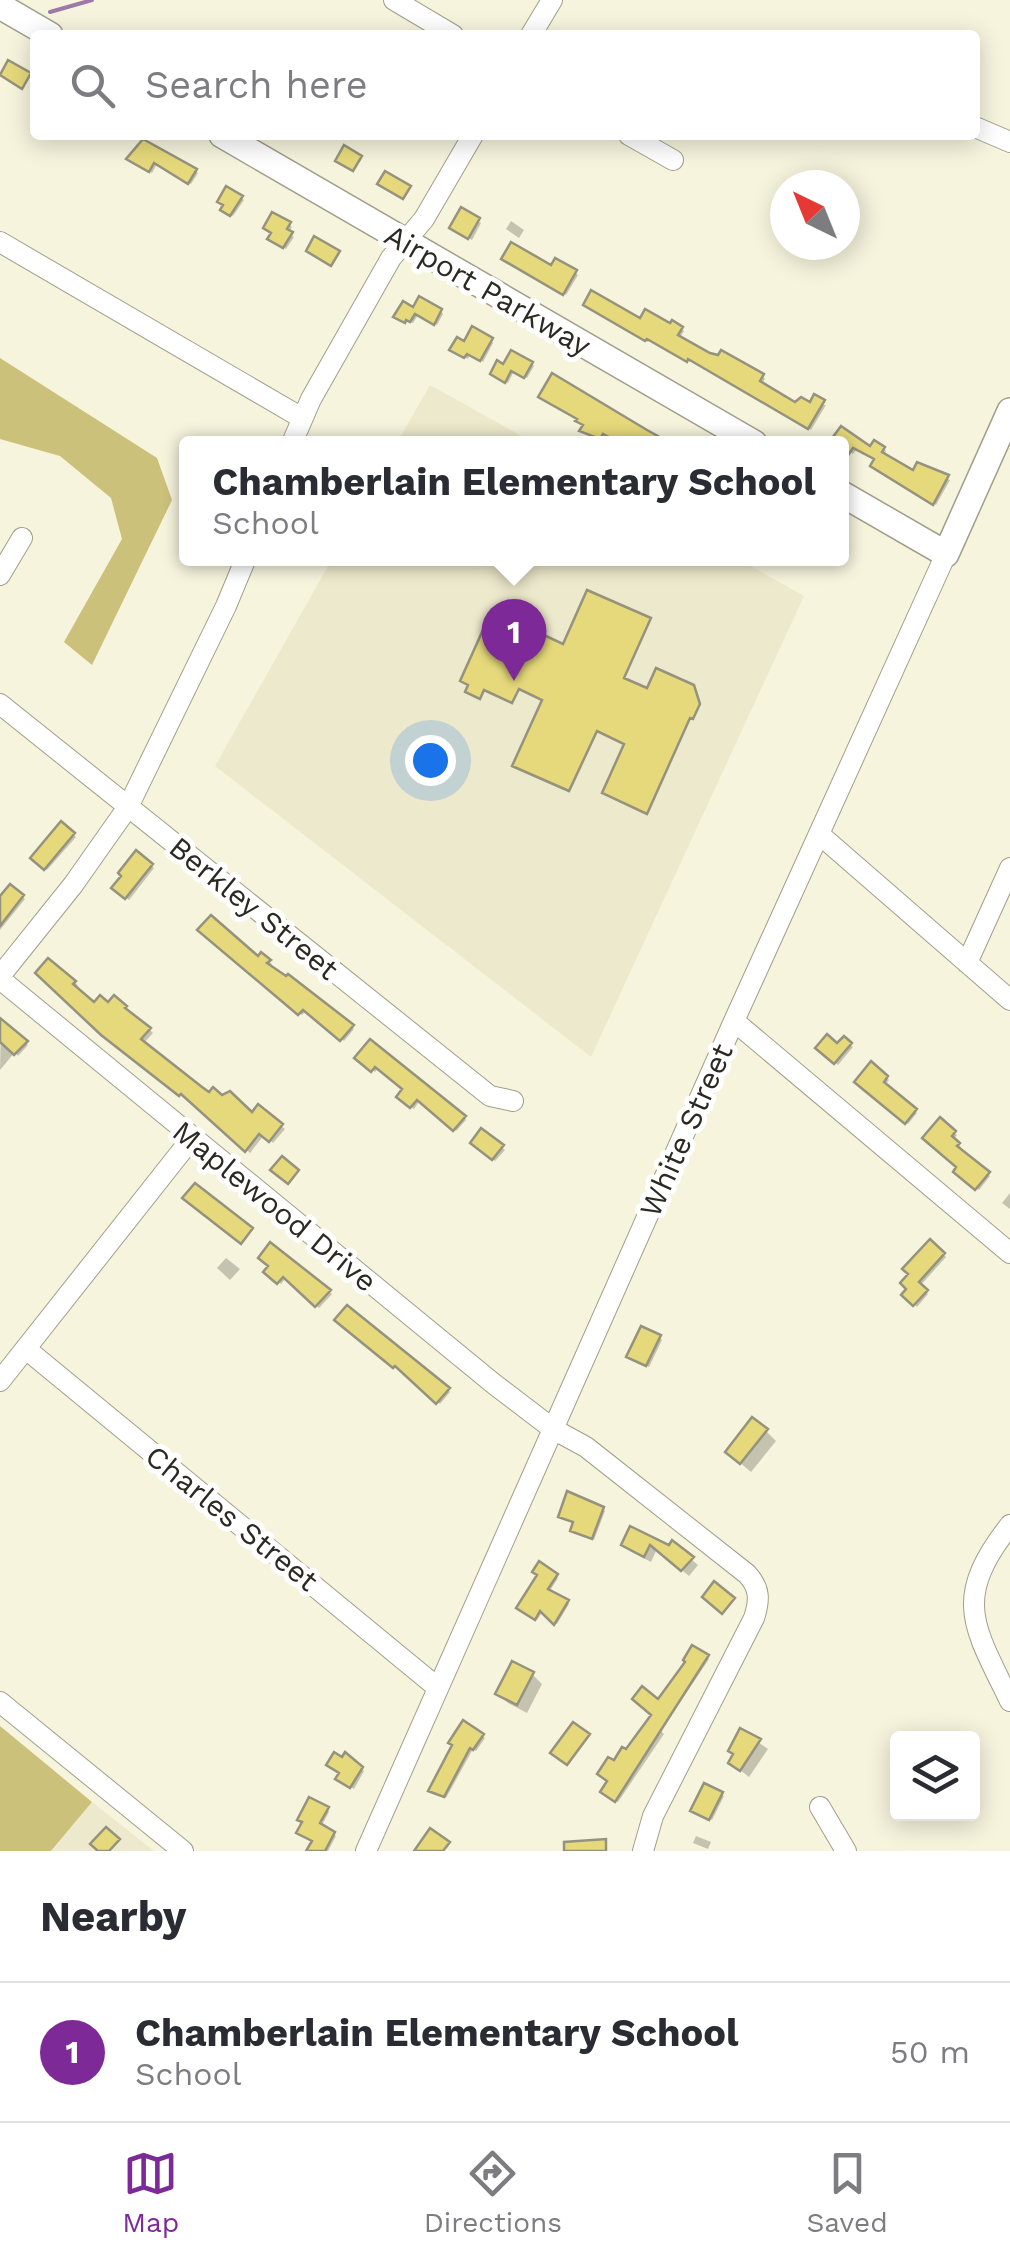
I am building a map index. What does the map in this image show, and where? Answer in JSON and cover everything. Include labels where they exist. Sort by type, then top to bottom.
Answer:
[{"type":"main road","points":[[0,6],[41,30]]},
{"type":"main road","name":"Airport Parkway","points":[[230,140],[740,436]]},
{"type":"main road","name":"White Street","points":[[946,554],[1010,412]]},
{"type":"main road","points":[[849,498],[946,554]]},
{"type":"street","points":[[394,0],[445,30]]},
{"type":"street","points":[[535,30],[552,0]]},
{"type":"street","points":[[980,128],[1010,142]]},
{"type":"street","points":[[295,436],[391,258],[424,219],[470,140]]},
{"type":"street","points":[[637,140],[672,160]]},
{"type":"street","points":[[0,242],[302,418]]},
{"type":"street","points":[[0,575],[22,538]]},
{"type":"street","name":"White Street","points":[[366,1851],[946,554]]},
{"type":"street","points":[[0,978],[128,807],[243,566]]},
{"type":"street","name":"Berkley Street","points":[[0,704],[490,1096],[513,1101]]},
{"type":"street","points":[[819,834],[1010,1000]]},
{"type":"street","points":[[967,963],[1010,868]]},
{"type":"street","name":"Maplewood Drive","points":[[0,978],[553,1429],[600,1458],[747,1574],[758,1590],[754,1618],[653,1816],[643,1851]]},
{"type":"street","points":[[734,1021],[1010,1252]]},
{"type":"street","points":[[0,1381],[192,1138]]},
{"type":"street","name":"Charles Street","points":[[26,1349],[438,1688]]},
{"type":"street","points":[[1010,1526],[982,1565],[972,1601],[980,1637],[1010,1701]]},
{"type":"street","points":[[0,1702],[184,1851]]},
{"type":"street","points":[[820,1807],[846,1851]]},
{"type":"shaded area","points":[[0,358],[157,458],[172,500],[92,665],[64,642],[122,539],[111,498],[60,456],[0,439]]},
{"type":"shaded area","points":[[430,385],[521,436],[401,436]]},
{"type":"shaded area","points":[[328,566],[750,566],[804,596],[591,1057],[215,766]]},
{"type":"shaded area","points":[[0,1726],[92,1802],[51,1851],[0,1851]]},
{"type":"shaded area","points":[[92,1802],[154,1851],[52,1851]]},
{"type":"building","points":[[8,60],[30,72],[22,89],[0,75]]},
{"type":"building","points":[[145,140],[197,169],[188,184],[154,163],[149,172],[126,159]]},
{"type":"building","points":[[344,145],[362,156],[353,171],[335,161]]},
{"type":"building","points":[[385,171],[411,186],[403,199],[377,184]]},
{"type":"building","points":[[226,186],[243,196],[230,216],[220,210],[223,205],[217,202]]},
{"type":"building","points":[[461,207],[480,218],[468,239],[449,228]]},
{"type":"building","points":[[272,212],[291,222],[287,229],[293,232],[283,248],[267,239],[271,233],[263,228]]},
{"type":"building","points":[[314,236],[340,251],[331,266],[306,251]]},
{"type":"building","points":[[511,242],[551,265],[555,258],[577,270],[563,295],[501,259]]},
{"type":"building","points":[[591,290],[640,318],[645,309],[670,323],[672,320],[683,327],[678,335],[710,353],[718,355],[721,350],[764,374],[760,381],[795,402],[801,397],[810,402],[814,394],[825,400],[808,429],[688,359],[687,362],[645,341],[583,305]]},
{"type":"building","points":[[419,296],[442,309],[434,325],[415,314],[405,323],[393,317],[403,301],[413,307]]},
{"type":"building","points":[[472,326],[493,338],[480,361],[449,350],[457,337],[464,341]]},
{"type":"building","points":[[511,350],[533,362],[524,378],[511,371],[505,383],[490,374],[497,360],[503,364]]},
{"type":"building","points":[[552,373],[658,436],[592,436],[579,431],[583,425],[577,419],[538,397]]},
{"type":"building","points":[[841,426],[870,446],[874,440],[885,447],[882,452],[913,470],[917,462],[949,475],[933,505],[870,466],[874,459],[853,448],[849,454],[849,436],[834,436]]},
{"type":"building","points":[[587,590],[651,618],[624,678],[647,688],[656,668],[694,685],[700,704],[647,814],[602,793],[624,744],[597,731],[569,791],[512,766],[542,700],[519,689],[512,703],[484,690],[480,699],[465,692],[468,685],[460,681],[492,610],[499,613],[503,604],[521,612],[516,622],[563,644]]},
{"type":"building","points":[[61,821],[75,833],[44,870],[30,858]]},
{"type":"building","points":[[136,850],[153,864],[125,899],[111,888]]},
{"type":"building","points":[[10,884],[24,895],[0,926],[0,896]]},
{"type":"building","points":[[211,915],[258,956],[261,952],[271,960],[267,963],[288,974],[354,1025],[340,1041],[303,1010],[298,1015],[197,930]]},
{"type":"building","points":[[48,958],[94,1002],[100,995],[108,1002],[114,995],[151,1028],[141,1039],[209,1092],[213,1087],[222,1095],[230,1091],[252,1112],[258,1104],[283,1124],[269,1142],[259,1134],[245,1152],[181,1094],[101,1035],[35,973]]},
{"type":"building","points":[[0,1018],[28,1041],[14,1055],[0,1042]]},
{"type":"building","points":[[827,1034],[837,1043],[844,1036],[852,1043],[834,1064],[815,1048]]},
{"type":"building","points":[[370,1039],[466,1116],[453,1131],[417,1100],[410,1108],[396,1097],[402,1089],[375,1067],[371,1072],[354,1058]]},
{"type":"building","points":[[871,1061],[888,1076],[884,1082],[917,1109],[905,1124],[854,1082]]},
{"type":"building","points":[[940,1117],[956,1131],[952,1136],[960,1143],[957,1146],[990,1172],[975,1190],[953,1172],[956,1167],[922,1138]]},
{"type":"building","points":[[481,1128],[504,1145],[492,1160],[470,1143]]},
{"type":"building","points":[[282,1156],[299,1170],[288,1184],[270,1170]]},
{"type":"building","points":[[195,1183],[253,1228],[241,1244],[182,1198]]},
{"type":"building","points":[[930,1239],[945,1253],[919,1282],[928,1290],[913,1306],[901,1295],[906,1289],[900,1283],[908,1274],[902,1269]]},
{"type":"building","points":[[270,1242],[331,1290],[315,1307],[283,1277],[277,1284],[263,1272],[268,1266],[258,1258]]},
{"type":"building","points":[[347,1305],[450,1388],[436,1404],[395,1366],[334,1320]]},
{"type":"building","points":[[641,1326],[661,1335],[646,1366],[626,1357]]},
{"type":"building","points":[[752,1417],[768,1429],[740,1464],[725,1452]]},
{"type":"building","points":[[567,1491],[604,1507],[592,1539],[570,1531],[573,1522],[558,1517]]},
{"type":"building","points":[[630,1526],[669,1545],[672,1540],[694,1557],[681,1571],[650,1545],[644,1557],[621,1545]]},
{"type":"building","points":[[539,1561],[558,1574],[548,1589],[569,1600],[554,1625],[540,1611],[535,1620],[516,1608],[537,1575],[532,1572]]},
{"type":"building","points":[[714,1581],[735,1598],[722,1614],[702,1597]]},
{"type":"building","points":[[692,1645],[709,1655],[615,1802],[600,1792],[607,1781],[597,1774],[608,1757],[614,1760],[622,1747],[626,1749],[651,1715],[632,1699],[642,1686],[658,1699],[685,1662]]},
{"type":"building","points":[[512,1661],[534,1672],[517,1705],[495,1694]]},
{"type":"building","points":[[463,1720],[484,1734],[473,1750],[470,1748],[444,1797],[428,1791],[452,1745],[448,1743]]},
{"type":"building","points":[[573,1722],[590,1734],[567,1765],[550,1753]]},
{"type":"building","points":[[740,1728],[761,1739],[740,1771],[728,1763],[733,1754],[728,1751]]},
{"type":"building","points":[[334,1752],[342,1757],[345,1752],[363,1767],[350,1788],[335,1779],[339,1773],[326,1765]]},
{"type":"building","points":[[704,1783],[723,1792],[709,1820],[690,1811]]},
{"type":"building","points":[[309,1797],[329,1807],[320,1823],[335,1832],[325,1851],[306,1851],[312,1841],[296,1833],[302,1822],[297,1820]]},
{"type":"building","points":[[106,1827],[120,1839],[109,1851],[98,1851],[90,1844]]},
{"type":"building","points":[[430,1828],[450,1842],[443,1851],[414,1851]]},
{"type":"building","points":[[606,1839],[606,1851],[564,1851],[564,1842]]},
{"type":"waterway","points":[[50,12],[92,0]]},
{"type":"place","name":"Chamberlain Elementary School","points":[[514,681]]}]
